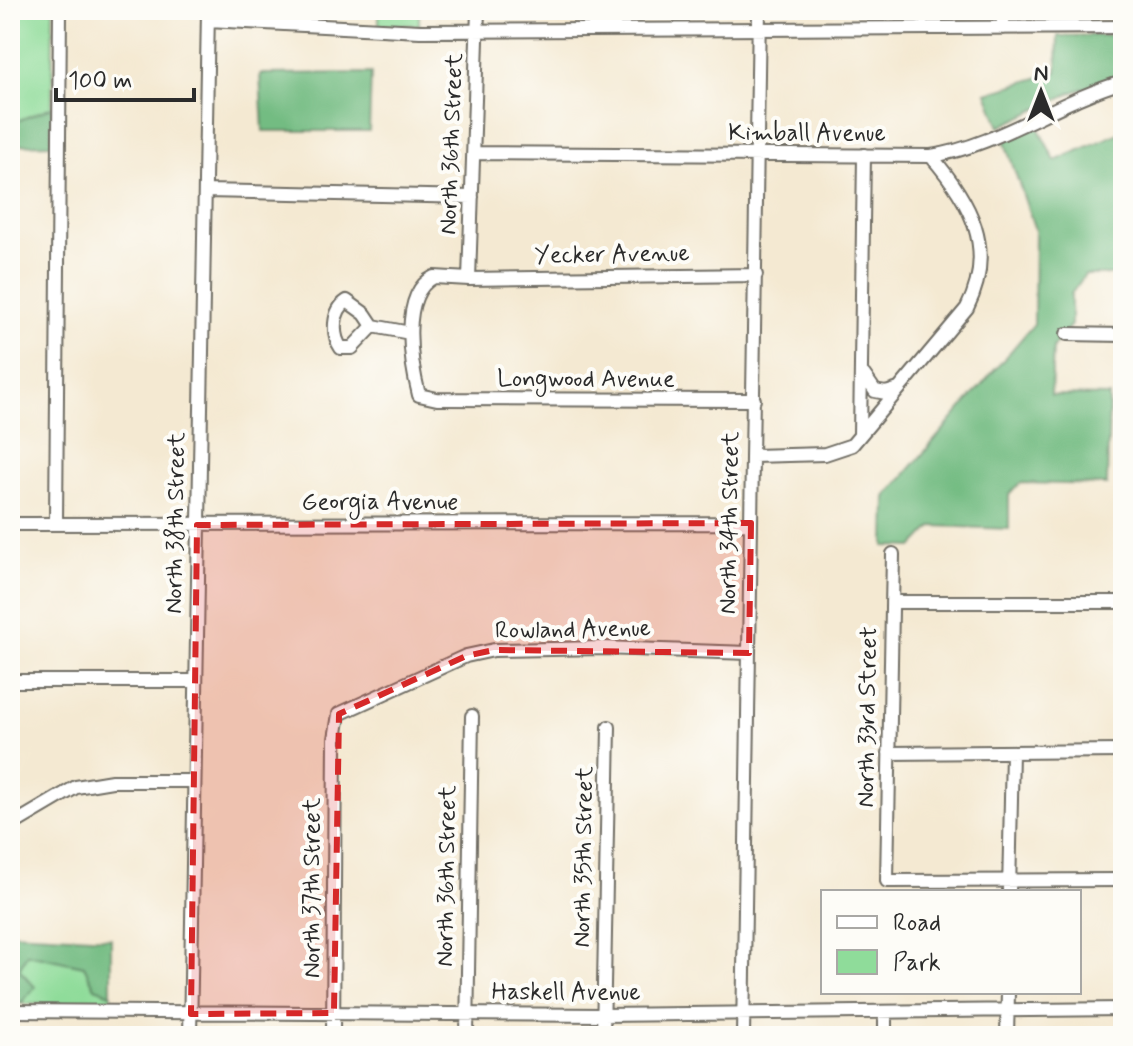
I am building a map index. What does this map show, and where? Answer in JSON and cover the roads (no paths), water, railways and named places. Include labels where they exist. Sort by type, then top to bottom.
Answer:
[{"type":"street","points":[[56,524],[60,10]]},
{"type":"street","name":"North 36th Street","points":[[469,279],[476,153],[478,10]]},
{"type":"street","name":"North 34th Street","points":[[743,1036],[759,10]]},
{"type":"street","points":[[1003,10],[1003,28]]},
{"type":"street","points":[[208,15],[478,31],[1123,27]]},
{"type":"street","name":"North 38th Street","points":[[190,1036],[208,15]]},
{"type":"street","name":"Kimball Avenue","points":[[476,153],[931,156],[958,152],[1123,82]]},
{"type":"street","points":[[860,435],[864,155]]},
{"type":"street","points":[[753,456],[840,452],[860,435],[952,330],[977,285],[976,227],[961,191],[931,156]]},
{"type":"street","points":[[206,191],[472,197]]},
{"type":"street","name":"Yecker Avenue","points":[[469,279],[756,275]]},
{"type":"street","points":[[373,326],[410,333],[418,290],[424,281],[434,277],[469,279]]},
{"type":"street","name":"Longwood Avenue","points":[[410,333],[419,395],[451,402],[754,400]]},
{"type":"street","points":[[1067,334],[1123,335]]},
{"type":"street","points":[[862,372],[867,384],[875,391],[886,393],[902,388]]},
{"type":"street","name":"Georgia Avenue","points":[[10,524],[751,523]]},
{"type":"street","name":"North 33rd Street","points":[[893,554],[887,881],[1009,886]]},
{"type":"street","points":[[892,602],[1123,602]]},
{"type":"street","name":"Rowland Avenue","points":[[335,739],[339,714],[466,656],[494,650],[603,648],[749,653]]},
{"type":"street","points":[[10,681],[196,681]]},
{"type":"street","name":"North 36th Street","points":[[467,1036],[472,716]]},
{"type":"street","name":"North 35th Street","points":[[603,1036],[609,727]]},
{"type":"street","name":"North 37th Street","points":[[333,1036],[335,739]]},
{"type":"street","points":[[889,753],[1123,751]]},
{"type":"street","points":[[1012,752],[1009,886],[1123,880]]},
{"type":"street","points":[[10,826],[76,787],[112,781],[193,781]]},
{"type":"street","points":[[1007,1036],[1008,994]]},
{"type":"street","name":"Haskell Avenue","points":[[10,1011],[603,1015],[1123,1009]]},
{"type":"street","points":[[885,1012],[885,1036]]}]
